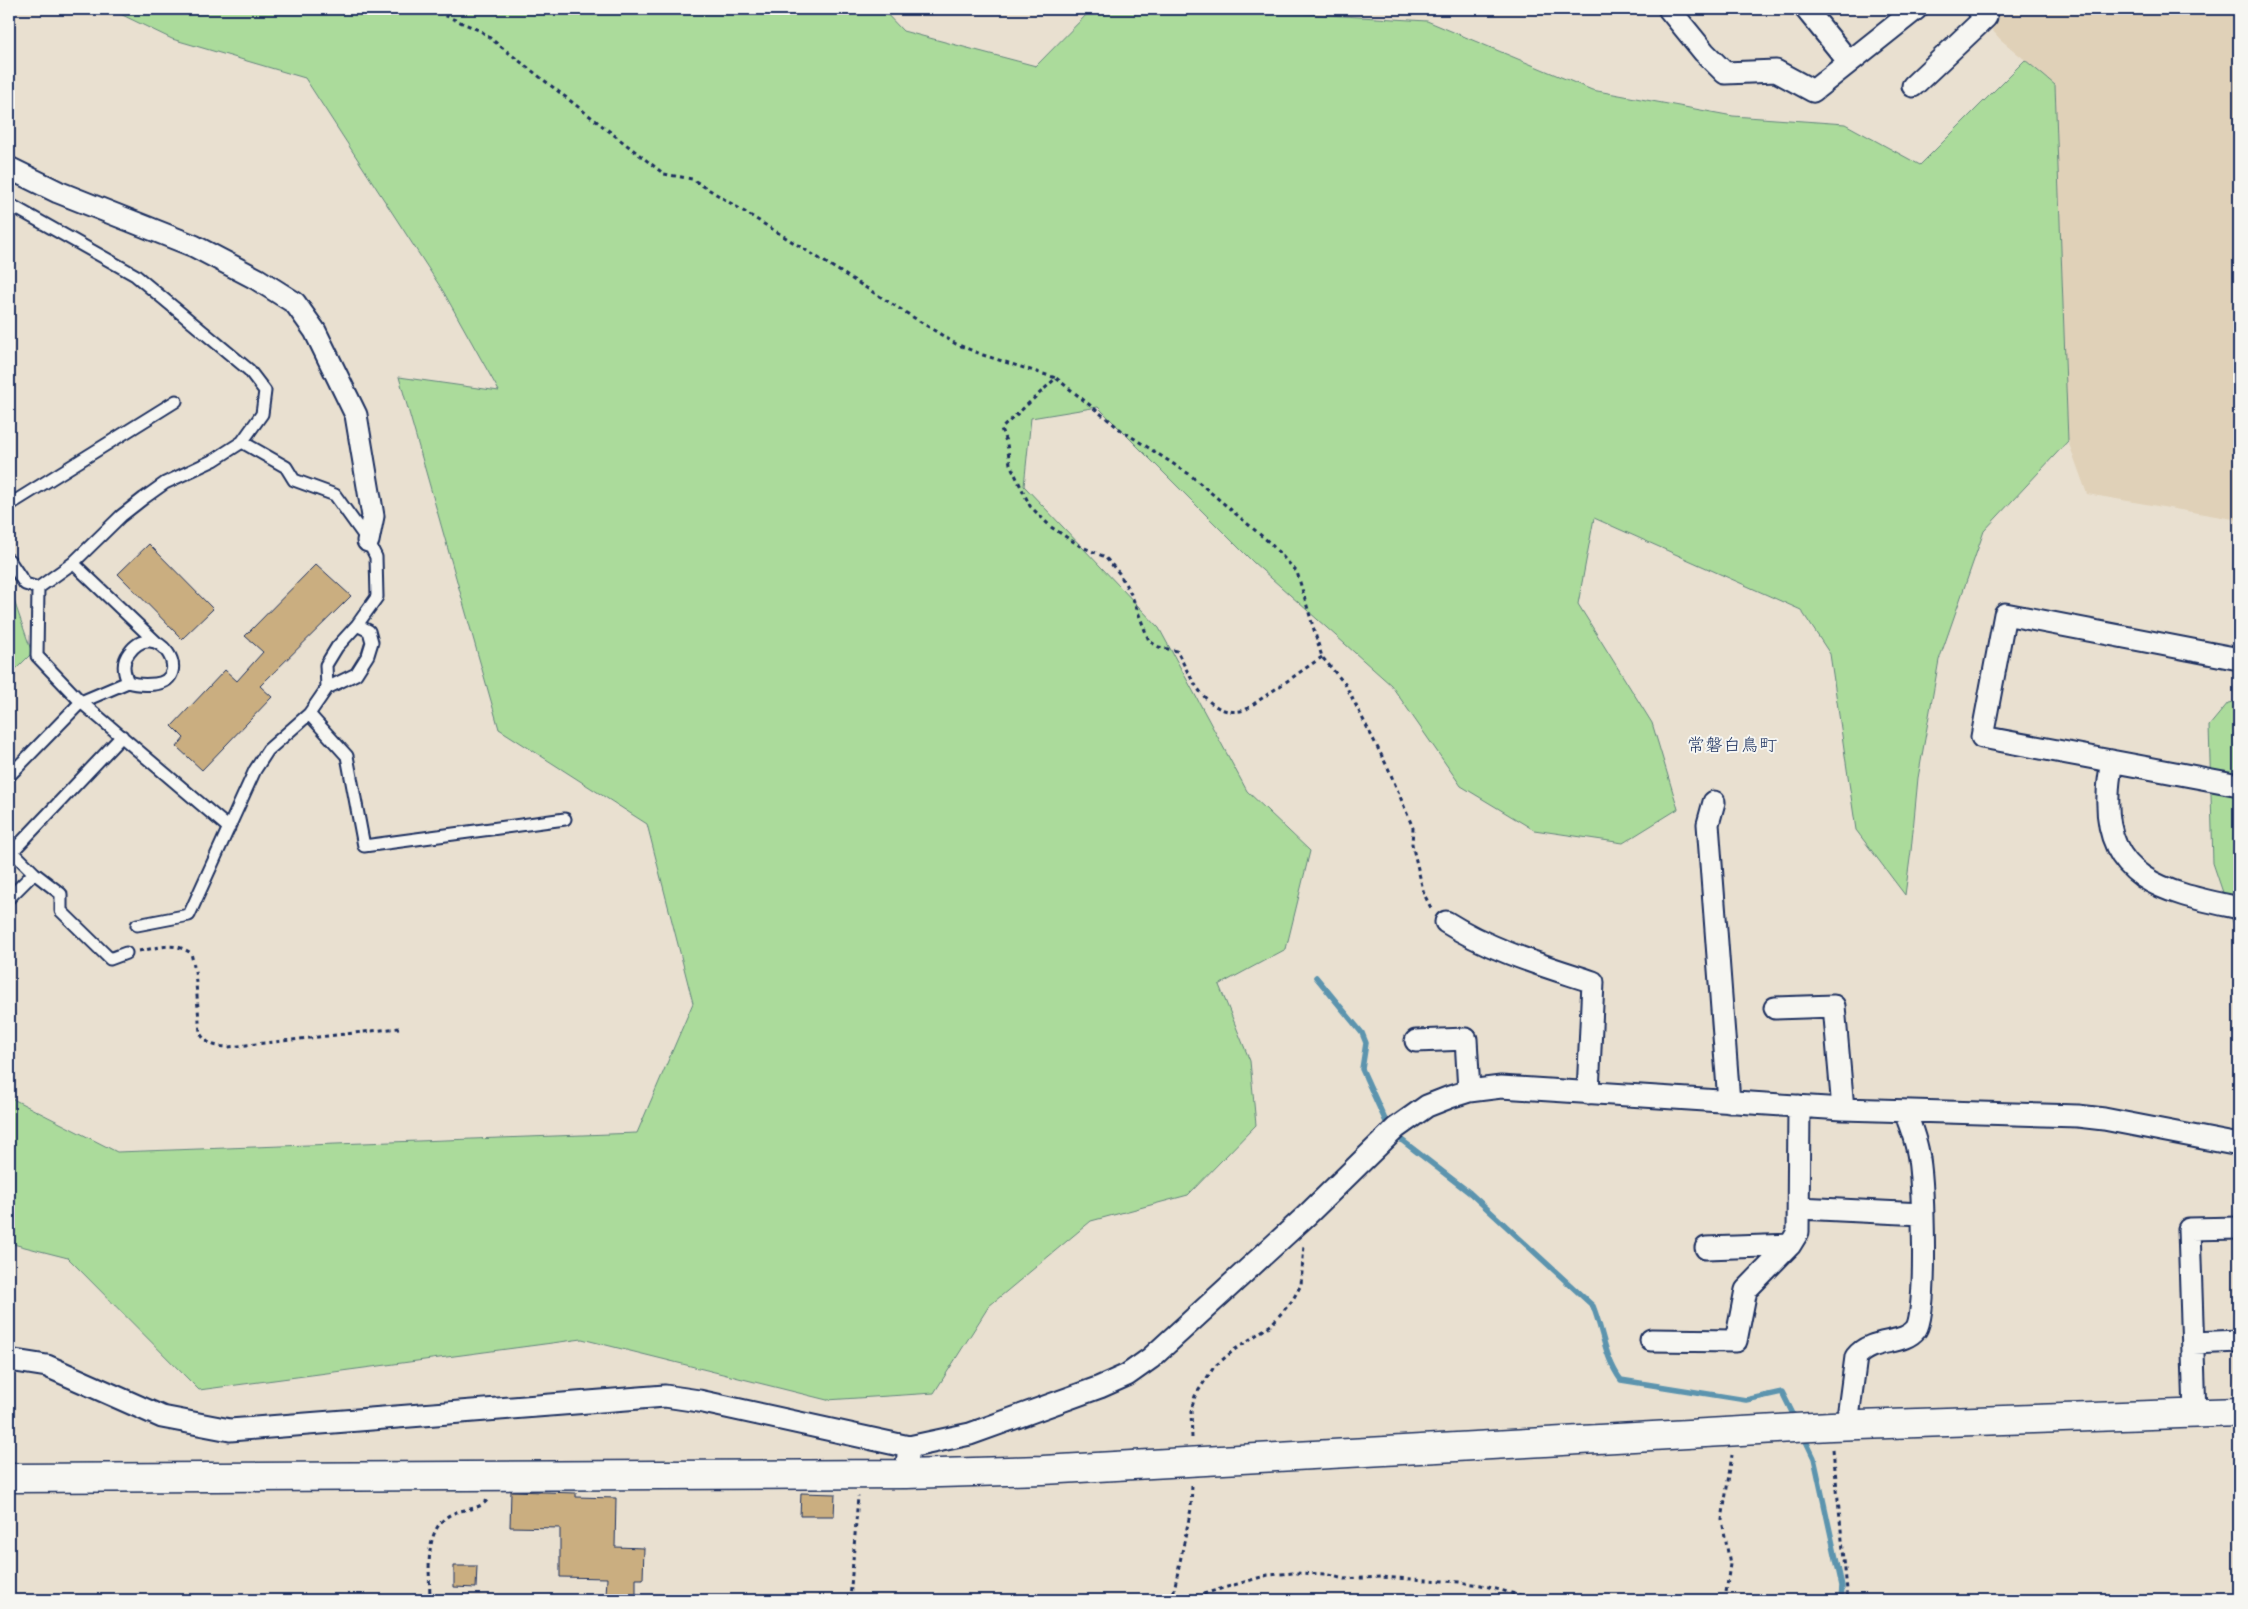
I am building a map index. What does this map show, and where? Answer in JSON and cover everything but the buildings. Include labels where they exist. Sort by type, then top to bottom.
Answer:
[{"type":"street","points":[[1669,9],[1704,52],[1725,73],[1776,72],[1813,91],[1916,9]]},
{"type":"street","points":[[1806,9],[1849,62]]},
{"type":"street","points":[[1913,86],[1986,17],[1978,9]]},
{"type":"street","points":[[9,168],[58,192],[194,246],[258,279],[295,303],[315,331],[356,415],[373,516],[368,541]]},
{"type":"street","points":[[2239,659],[2005,614],[1982,737],[2239,785]]},
{"type":"street","points":[[2112,761],[2108,796],[2110,822],[2116,847],[2131,868],[2155,885],[2181,896],[2239,908]]},
{"type":"street","points":[[1714,802],[1708,824],[1728,1102]]},
{"type":"street","points":[[1446,922],[1473,939],[1505,954],[1593,982],[1588,1093]]},
{"type":"street","points":[[1775,1008],[1834,1006],[1843,1109]]},
{"type":"street","points":[[1416,1041],[1466,1038],[1468,1091]]},
{"type":"street","points":[[9,1360],[48,1366],[162,1417],[230,1430],[665,1396],[708,1403],[909,1447],[970,1434],[1128,1375],[1151,1358],[1307,1215],[1393,1131],[1427,1106],[1468,1091],[1502,1087],[1843,1109],[2086,1117],[2239,1145]]},
{"type":"street","points":[[1651,1340],[1736,1341],[1746,1290],[1790,1245],[1798,1232],[1799,1106]]},
{"type":"street","points":[[1819,1426],[1861,1351],[1872,1345],[1908,1336],[1916,1329],[1921,1317],[1922,1214],[1919,1159],[1915,1140],[1905,1112]]},
{"type":"street","points":[[1799,1208],[1922,1214]]},
{"type":"street","points":[[2195,1414],[2189,1230],[2239,1228]]},
{"type":"street","points":[[1706,1248],[1790,1245]]},
{"type":"street","points":[[2193,1343],[2239,1341]]},
{"type":"street","points":[[9,1478],[493,1474],[906,1474],[1043,1470],[1819,1426],[2239,1412]]},
{"type":"street","points":[[906,1474],[909,1447]]},
{"type":"lane","points":[[9,204],[135,274],[248,370],[265,391],[262,414],[242,442],[214,460],[165,483],[144,498],[108,527],[73,563],[38,588]]},
{"type":"lane","points":[[9,505],[176,401]]},
{"type":"lane","points":[[242,442],[286,467],[294,480],[335,495],[368,541],[376,557],[377,597],[357,625],[337,646],[326,664],[328,688]]},
{"type":"lane","points":[[9,560],[25,584],[38,588]]},
{"type":"lane","points":[[9,776],[81,702],[128,682],[136,685],[158,684],[171,673],[173,664],[168,651],[157,643],[73,563]]},
{"type":"lane","points":[[38,588],[38,656],[81,702],[229,828]]},
{"type":"lane","points":[[137,925],[189,915],[255,770],[268,750],[309,714],[328,688],[356,674],[368,655],[372,642],[368,631],[357,625]]},
{"type":"lane","points":[[128,682],[124,673],[124,662],[132,648],[141,642],[157,643]]},
{"type":"lane","points":[[309,714],[347,756],[364,846],[565,819]]},
{"type":"lane","points":[[122,736],[11,850],[61,894],[61,911],[110,960],[126,953]]},
{"type":"lane","points":[[9,898],[34,872]]},
{"type":"path","points":[[430,9],[481,31],[664,174],[692,179],[956,344],[983,355],[1056,378],[1121,430],[1188,474],[1270,543],[1297,572],[1322,657],[1345,684],[1389,770],[1413,828],[1412,844],[1424,894],[1431,909],[1446,922]]},
{"type":"path","points":[[1056,378],[1001,429],[1007,444],[1010,464],[1030,506],[1051,527],[1080,546],[1105,557],[1119,573],[1132,596],[1149,641],[1158,647],[1177,651],[1199,693],[1220,708],[1234,713],[1245,710],[1322,657]]},
{"type":"path","points":[[126,953],[169,946],[181,946],[191,953],[195,971],[200,1033],[203,1039],[214,1046],[229,1047],[399,1028]]},
{"type":"path","points":[[1307,1215],[1301,1285],[1292,1301],[1271,1325],[1234,1350],[1214,1367],[1195,1396],[1191,1410],[1191,1509],[1172,1600],[1186,1599],[1268,1574],[1294,1573],[1325,1574],[1344,1579],[1380,1577],[1459,1582],[1481,1585],[1523,1596],[1590,1600]]},
{"type":"path","points":[[1819,1426],[1848,1600]]},
{"type":"path","points":[[1730,1600],[1726,1599],[1729,1554],[1722,1520],[1734,1431]]},
{"type":"path","points":[[430,1600],[431,1542],[436,1528],[441,1520],[453,1513],[486,1503],[491,1496],[493,1474]]},
{"type":"path","points":[[850,1600],[860,1474]]},
{"type":"shaded area","points":[[1974,9],[2239,9],[2239,520],[2087,494],[2068,441],[2055,85],[2000,39]]},
{"type":"green space","points":[[110,9],[882,9],[903,31],[1036,66],[1092,9],[1226,9],[1427,21],[1592,90],[1733,116],[1845,124],[1920,165],[2025,60],[2055,85],[2068,441],[1984,531],[1939,660],[1918,778],[1905,895],[1856,830],[1830,654],[1801,610],[1594,518],[1578,604],[1652,723],[1678,809],[1623,843],[1534,830],[1461,786],[1391,685],[1253,562],[1098,407],[1031,418],[1024,486],[1159,628],[1247,791],[1310,851],[1286,949],[1219,985],[1250,1061],[1256,1125],[1188,1195],[1091,1221],[989,1306],[934,1393],[827,1400],[582,1339],[199,1390],[68,1258],[9,1243],[9,1097],[117,1152],[637,1133],[693,1003],[647,824],[499,729],[399,377],[499,391],[443,291],[305,78],[172,39]]},
{"type":"green space","points":[[9,586],[32,653],[9,676]]},
{"type":"green space","points":[[2239,701],[2239,932],[2236,931],[2213,863],[2209,726],[2228,703]]},
{"type":"waterway","points":[[1316,977],[1362,1033],[1366,1043],[1362,1069],[1387,1124],[1399,1138],[1470,1193],[1593,1306],[1611,1363],[1621,1380],[1746,1400],[1782,1392],[1796,1420]]},
{"type":"waterway","points":[[1803,1435],[1814,1458],[1842,1586],[1841,1600]]},
{"type":"district","name":"常磐白鳥町","points":[[1732,745]]}]
